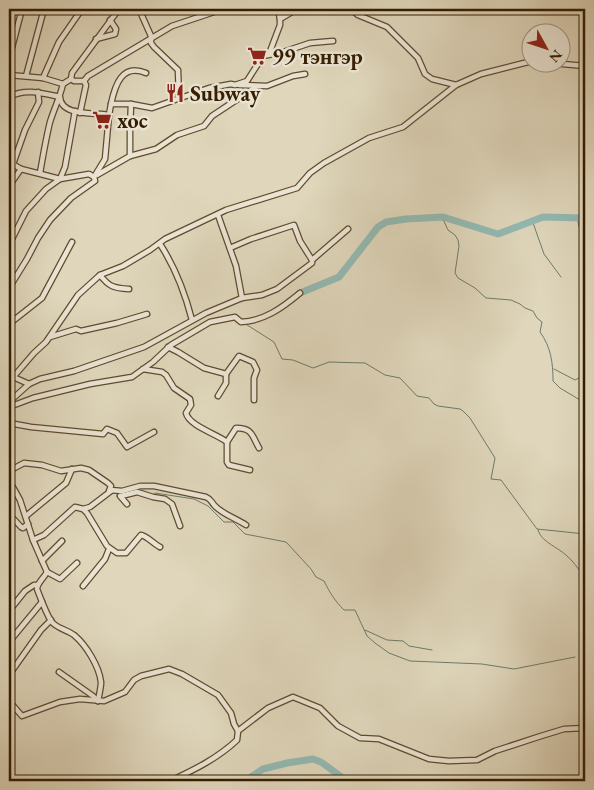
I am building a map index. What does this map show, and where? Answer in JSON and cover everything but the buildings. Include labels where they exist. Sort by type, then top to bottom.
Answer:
[{"type":"street","points":[[9,59],[22,9]]},
{"type":"street","points":[[26,76],[44,9]]},
{"type":"street","points":[[43,78],[50,66],[56,48],[82,9]]},
{"type":"street","points":[[109,115],[98,112],[78,112],[63,107],[60,103],[60,98],[63,84],[71,79],[72,72],[120,9]]},
{"type":"street","points":[[139,9],[154,47],[178,70],[179,98]]},
{"type":"street","points":[[269,54],[280,25],[278,9]]},
{"type":"street","points":[[280,19],[297,9]]},
{"type":"street","points":[[350,9],[388,27],[418,58],[425,74],[432,79],[456,85]]},
{"type":"street","points":[[84,81],[88,76],[172,26],[214,12]]},
{"type":"street","points":[[96,39],[114,34],[116,29],[110,20]]},
{"type":"street","points":[[235,85],[246,81],[263,56],[310,43],[333,41]]},
{"type":"street","points":[[10,376],[15,375],[49,337],[78,295],[100,275],[123,266],[160,244],[165,239],[242,204],[297,188],[310,173],[324,163],[369,138],[402,127],[456,85],[480,74],[522,63]]},
{"type":"street","points":[[572,65],[585,66]]},
{"type":"street","points":[[9,288],[50,220],[71,198],[95,181],[94,177],[105,159],[109,115],[119,78],[122,75],[135,71],[146,73]]},
{"type":"street","points":[[112,104],[131,104],[152,108],[209,88],[231,84],[256,87],[267,86],[293,76],[305,74]]},
{"type":"street","points":[[9,75],[43,78],[63,84]]},
{"type":"street","points":[[71,79],[74,81],[84,81]]},
{"type":"street","points":[[60,179],[65,167],[86,85],[84,81]]},
{"type":"street","points":[[94,177],[130,156],[156,149],[177,135],[204,126],[212,116],[256,87]]},
{"type":"street","points":[[9,97],[18,92],[38,92],[60,98]]},
{"type":"street","points":[[38,92],[39,102],[11,163],[21,169],[60,179]]},
{"type":"street","points":[[40,173],[50,122],[55,106],[60,98]]},
{"type":"street","points":[[130,156],[131,104]]},
{"type":"street","points":[[9,186],[21,169]]},
{"type":"street","points":[[9,245],[26,211],[46,188],[60,179],[89,174],[94,177]]},
{"type":"street","points":[[218,215],[236,266],[242,298]]},
{"type":"street","points":[[230,248],[294,224],[300,241],[312,260]]},
{"type":"street","points":[[9,402],[28,384],[40,378],[74,371],[144,346],[192,320],[242,298],[262,296],[278,289],[312,263],[312,260],[348,229]]},
{"type":"street","points":[[9,324],[42,298],[72,242]]},
{"type":"street","points":[[160,244],[174,269],[192,320]]},
{"type":"street","points":[[100,275],[108,285],[129,289]]},
{"type":"street","points":[[9,407],[33,398],[90,384],[132,377],[168,347],[210,322],[235,317],[241,322],[253,322],[282,308],[300,293]]},
{"type":"street","points":[[49,337],[76,329],[81,331],[117,323],[147,314]]},
{"type":"street","points":[[168,347],[204,368],[226,374]]},
{"type":"street","points":[[218,396],[226,383],[226,374],[239,356],[253,362],[257,370],[254,378],[254,400]]},
{"type":"street","points":[[143,369],[155,370],[166,375],[174,388],[190,399],[191,405],[186,413],[187,417],[227,442]]},
{"type":"street","points":[[10,376],[28,384]]},
{"type":"street","points":[[9,423],[30,427],[103,434],[107,429],[117,433],[128,447],[154,432]]},
{"type":"street","points":[[250,470],[230,466],[227,462],[227,442],[236,428],[243,428],[250,431],[253,440],[259,448]]},
{"type":"street","points":[[9,471],[24,463],[42,465],[61,471],[81,468],[90,470],[111,486],[109,491],[90,507],[83,509],[75,507],[44,535],[33,540]]},
{"type":"street","points":[[26,516],[66,483],[72,469]]},
{"type":"street","points":[[9,480],[20,500],[33,540],[47,572],[60,579],[77,563]]},
{"type":"street","points":[[109,491],[122,491],[140,486],[154,486],[206,497],[226,515],[246,525]]},
{"type":"street","points":[[109,491],[121,496],[127,504]]},
{"type":"street","points":[[121,496],[137,492],[165,499],[172,504],[180,526]]},
{"type":"street","points":[[83,509],[109,549],[117,553],[126,553],[141,535],[144,535],[154,544],[160,546]]},
{"type":"street","points":[[9,514],[21,527],[23,528],[28,524]]},
{"type":"street","points":[[42,561],[62,541]]},
{"type":"street","points":[[83,586],[105,559],[109,549]]},
{"type":"street","points":[[9,611],[26,590],[37,585],[47,572]]},
{"type":"street","points":[[37,585],[36,589],[51,620],[60,629],[72,634],[86,649],[98,670],[101,682],[98,701]]},
{"type":"street","points":[[9,642],[42,602]]},
{"type":"street","points":[[9,675],[41,630],[51,620]]},
{"type":"street","points":[[9,702],[22,716],[60,702],[80,699],[104,701],[124,692],[134,680],[141,676],[169,669],[182,674],[218,695],[231,713],[238,731],[238,740],[227,750],[206,763],[170,781]]},
{"type":"street","points":[[58,672],[98,701]]},
{"type":"street","points":[[238,731],[268,708],[293,697],[320,708],[338,726],[360,738],[378,739],[428,759],[449,761],[477,760],[495,751],[564,729],[585,728]]},
{"type":"waterway","points":[[581,218],[585,215]]},
{"type":"waterway","points":[[442,217],[448,230],[458,240],[459,246],[455,273],[458,278],[475,288],[486,298],[511,300],[533,311],[542,322],[540,332],[547,343],[551,355],[553,381],[560,388],[585,403]]},
{"type":"waterway","points":[[300,293],[339,277],[378,227],[386,222],[443,217],[498,234],[543,217],[585,218]]},
{"type":"waterway","points":[[577,217],[580,231],[585,240]]},
{"type":"waterway","points":[[532,220],[544,254],[561,277]]},
{"type":"waterway","points":[[244,323],[274,342],[282,359],[293,360],[313,368],[329,362],[365,363],[385,375],[400,378],[417,396],[429,398],[438,406],[460,409],[470,418],[495,458],[491,479],[501,480],[537,529],[585,534]]},
{"type":"waterway","points":[[554,369],[575,380],[585,375]]},
{"type":"waterway","points":[[155,493],[194,499],[208,506],[224,522],[233,522],[245,534],[286,542],[316,577],[324,581],[333,597],[344,610],[355,610],[367,636],[389,653],[410,661],[482,664],[514,669],[575,657]]},
{"type":"waterway","points":[[538,530],[543,538],[569,558],[582,574]]},
{"type":"waterway","points":[[365,630],[387,640],[403,641],[409,646],[432,650]]},
{"type":"waterway","points":[[245,781],[263,769],[313,759],[321,762],[347,781]]},
{"type":"waterway","points":[[563,781],[585,777]]},
{"type":"waterway","points":[[485,781],[496,779],[503,781]]},
{"type":"place","name":"99 тэнгэр","points":[[257,56]]},
{"type":"place","name":"Subway","points":[[175,93]]},
{"type":"place","name":"хос","points":[[102,120]]}]
